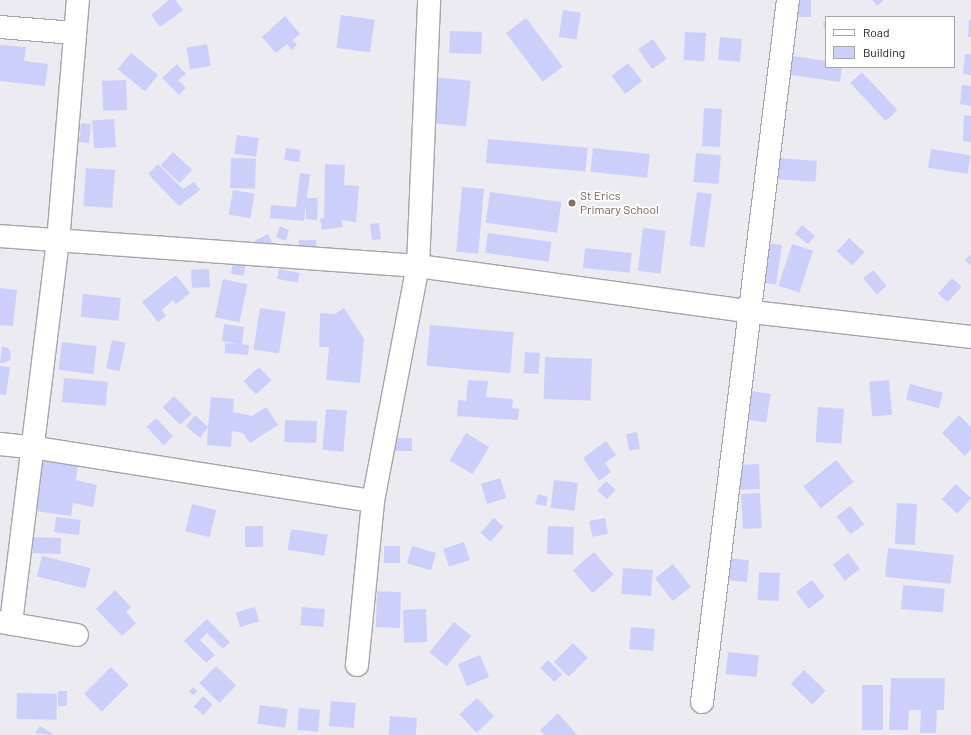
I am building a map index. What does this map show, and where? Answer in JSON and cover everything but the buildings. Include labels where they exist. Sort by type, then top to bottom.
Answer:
[{"type":"street","points":[[77,635],[5,622],[31,447],[58,242],[74,33],[78,0]]},
{"type":"street","points":[[357,665],[373,501],[418,266],[430,0]]},
{"type":"street","points":[[702,702],[752,312],[788,0]]},
{"type":"street","points":[[0,27],[74,33]]},
{"type":"street","points":[[0,236],[58,242],[418,266],[752,312],[971,337]]},
{"type":"street","points":[[0,444],[31,447],[373,501]]},
{"type":"place","name":"St Erics Primary School","points":[[572,203]]}]
